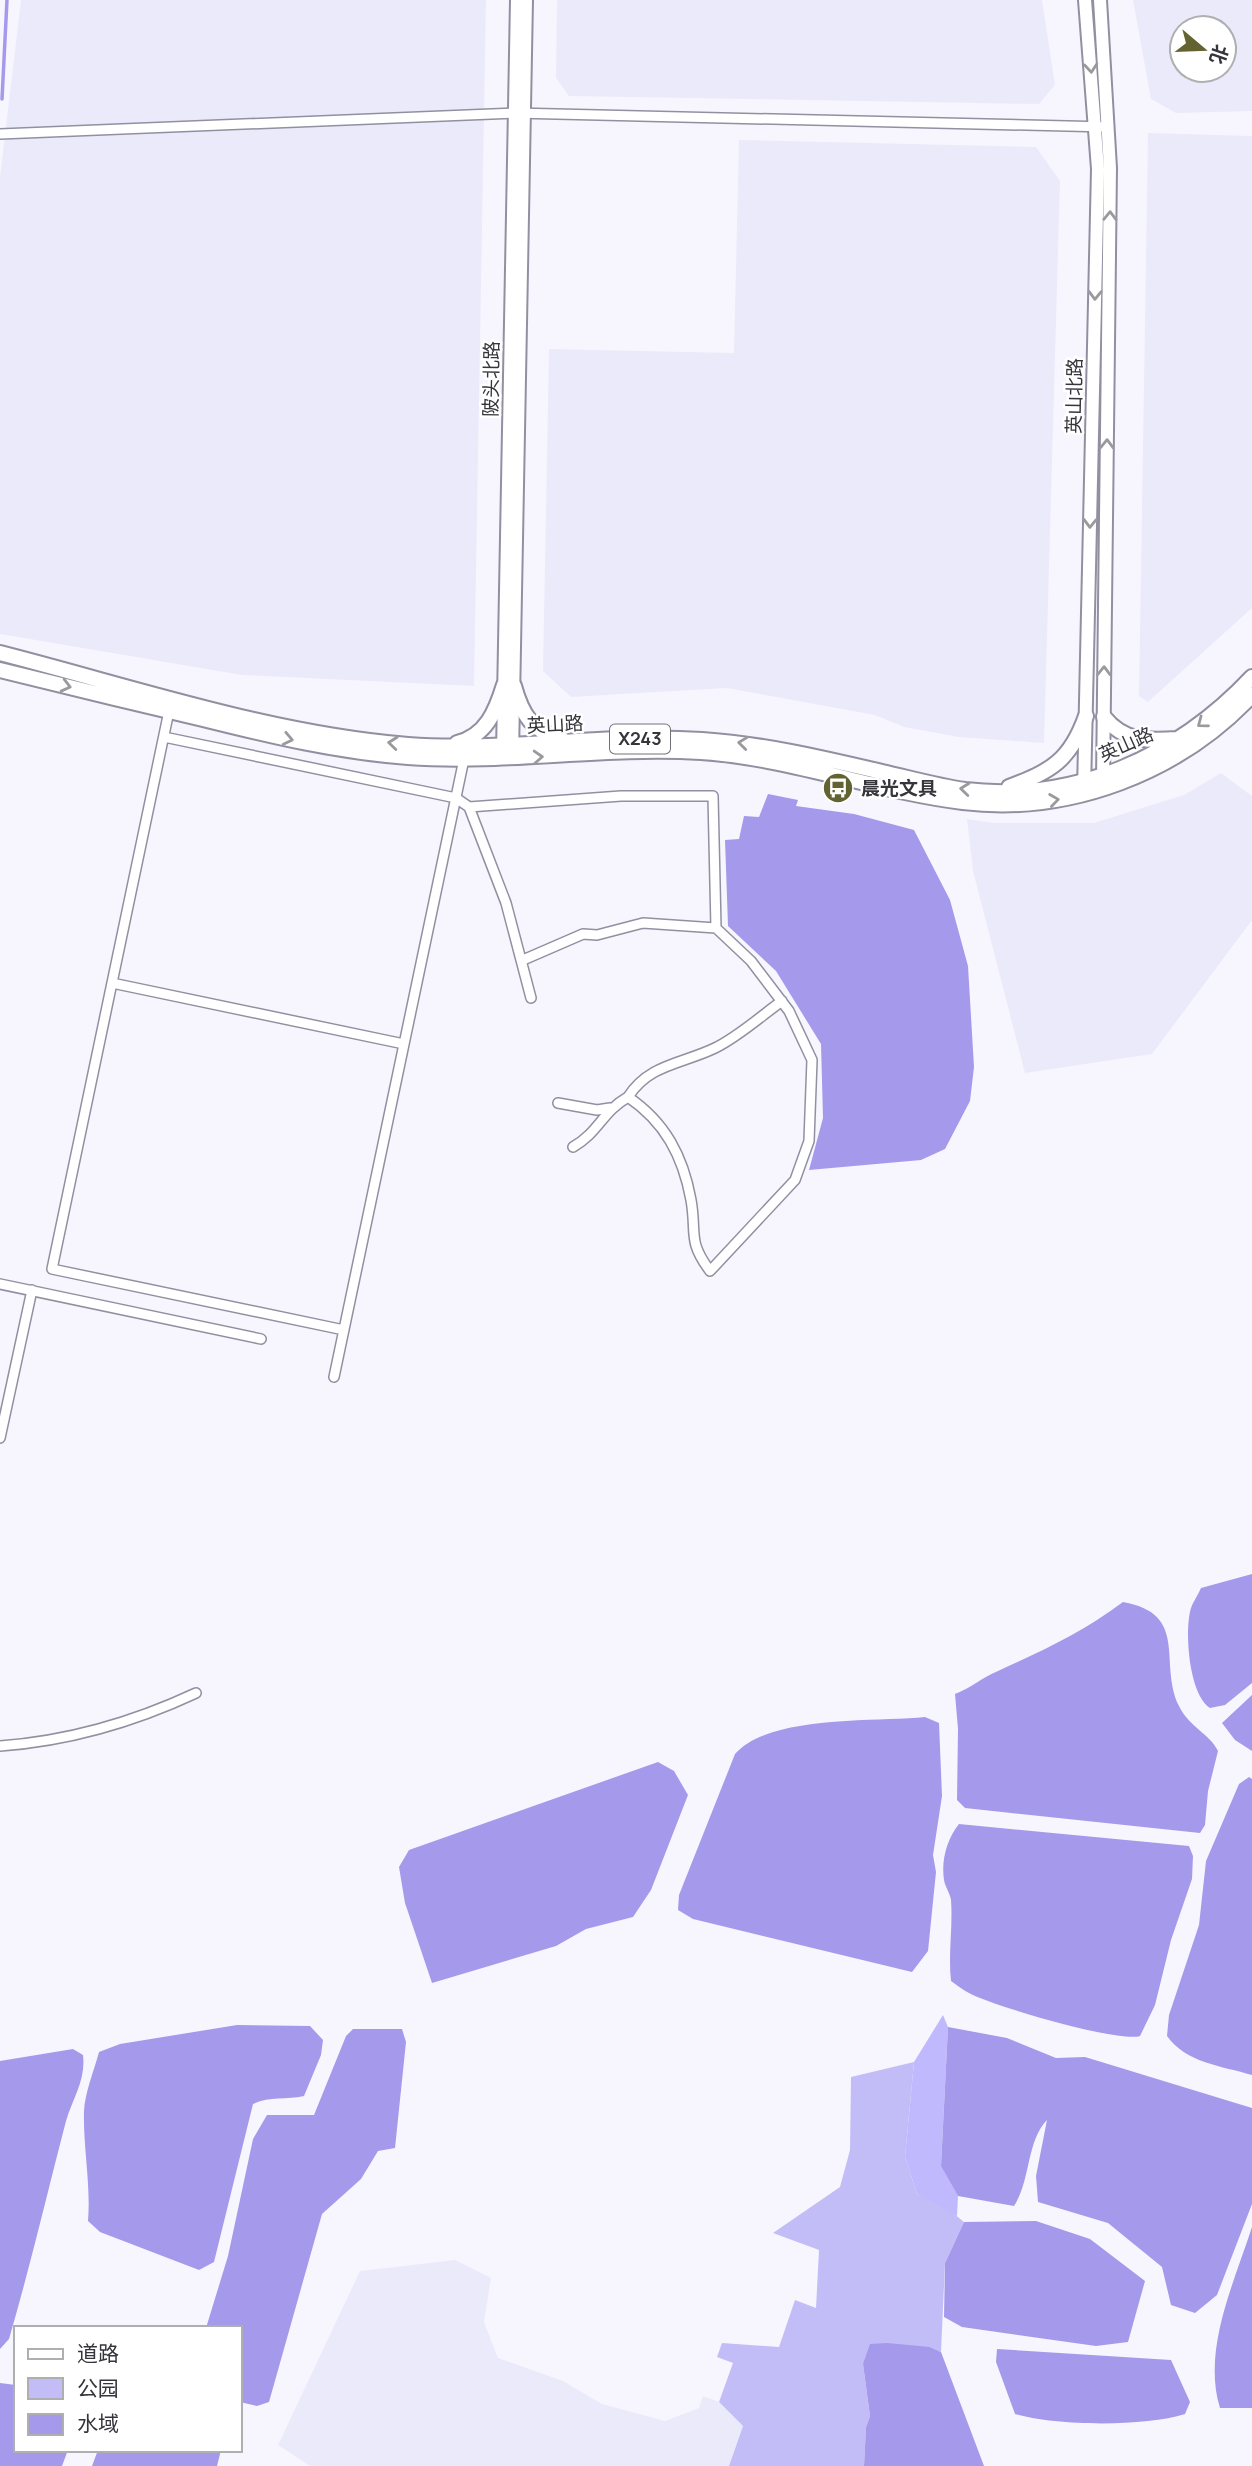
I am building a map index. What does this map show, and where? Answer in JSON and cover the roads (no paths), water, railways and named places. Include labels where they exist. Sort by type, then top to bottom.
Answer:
[{"type":"main road","name":"陂头北路","points":[[508,752],[519,113],[517,0]]},
{"type":"main road","name":"陂头北路","points":[[519,113],[526,0]]},
{"type":"main road","name":"英山北路","points":[[1084,787],[1098,169],[1102,127],[1085,0]]},
{"type":"main road","name":"英山北路","points":[[1100,0],[1103,782]]},
{"type":"main road","name":"英山路","points":[[0,653],[294,728],[367,740],[508,752],[699,752],[785,762],[965,802],[1031,803],[1159,766],[1216,729],[1252,695]]},
{"type":"main road","name":"英山路","points":[[0,670],[344,750],[464,759],[581,742],[667,738],[731,742],[787,750],[934,785],[998,792],[1084,787]]},
{"type":"main road","name":"英山路","points":[[1103,782],[1182,738],[1216,712],[1252,677]]},
{"type":"main road","points":[[509,685],[532,726],[551,736],[581,742]]},
{"type":"main road","points":[[440,746],[462,742],[483,729],[509,685]]},
{"type":"main road","points":[[998,792],[1040,775],[1063,759],[1073,747],[1086,716]]},
{"type":"main road","points":[[1104,717],[1118,731],[1136,740],[1182,738]]},
{"type":"street","points":[[0,134],[519,113],[1102,127]]},
{"type":"street","points":[[169,711],[51,1269],[344,1330]]},
{"type":"street","points":[[164,737],[456,798],[468,807],[502,891],[523,960],[531,998]]},
{"type":"street","points":[[334,1377],[464,759]]},
{"type":"street","points":[[468,807],[621,796],[713,796],[716,928]]},
{"type":"street","points":[[523,960],[583,934],[597,935],[643,923],[716,928],[751,961],[782,1002],[811,1060],[809,1141],[795,1180],[710,1271],[695,1251],[691,1200],[682,1167],[661,1124],[628,1097]]},
{"type":"street","points":[[112,983],[404,1044]]},
{"type":"street","points":[[558,1103],[597,1110],[610,1108],[628,1097],[639,1080],[677,1061],[716,1048],[782,1002]]},
{"type":"street","points":[[573,1147],[592,1136],[610,1108]]},
{"type":"street","points":[[0,1284],[261,1339]]},
{"type":"street","points":[[0,1438],[32,1290]]},
{"type":"street","points":[[0,1745],[95,1731],[147,1714],[196,1693]]},
{"type":"water","points":[[768,794],[798,800],[796,806],[854,814],[914,830],[950,900],[968,966],[974,1067],[970,1101],[945,1149],[921,1160],[809,1170],[823,1118],[821,1044],[776,971],[728,926],[725,840],[739,839],[744,816],[759,817]]},
{"type":"water","points":[[1252,1574],[1252,1683],[1225,1705],[1210,1708],[1197,1690],[1190,1662],[1188,1632],[1191,1608],[1201,1588]]},
{"type":"water","points":[[1123,1602],[1144,1608],[1157,1617],[1165,1629],[1173,1690],[1179,1706],[1188,1720],[1218,1751],[1208,1791],[1205,1825],[1200,1833],[965,1808],[957,1800],[958,1729],[955,1694],[1063,1640]]},
{"type":"water","points":[[1252,1695],[1252,1751],[1235,1740],[1222,1723]]},
{"type":"water","points":[[925,1717],[939,1723],[942,1796],[933,1855],[936,1872],[928,1951],[912,1972],[693,1919],[678,1910],[679,1895],[735,1754],[751,1741],[797,1726]]},
{"type":"water","points":[[658,1762],[674,1771],[688,1795],[651,1890],[633,1917],[586,1929],[556,1946],[432,1983],[405,1903],[399,1867],[409,1850]]},
{"type":"water","points":[[1249,1777],[1252,1779],[1252,2075],[1194,2058],[1167,2036],[1169,2015],[1199,1925],[1206,1861],[1239,1784]]},
{"type":"water","points":[[959,1824],[1189,1846],[1193,1856],[1192,1879],[1171,1940],[1155,2005],[1140,2036],[1108,2034],[1028,2014],[982,1999],[951,1981],[951,1900],[943,1865],[948,1843]]},
{"type":"water","points":[[237,2025],[310,2026],[323,2040],[321,2055],[304,2096],[253,2104],[214,2262],[199,2270],[100,2232],[88,2221],[84,2125],[86,2096],[99,2052],[120,2044]]},
{"type":"water","points":[[948,2027],[1007,2038],[1056,2058],[1085,2057],[1252,2108],[1252,2204],[1217,2295],[1195,2313],[1171,2305],[1162,2267],[1108,2223],[1038,2202],[1036,2176],[1047,2120],[1035,2139],[1023,2185],[1014,2206],[958,2196],[941,2166]]},
{"type":"water","points":[[353,2029],[402,2029],[406,2042],[395,2148],[378,2151],[361,2179],[322,2214],[269,2402],[257,2406],[242,2402],[242,2326],[207,2326],[228,2256],[253,2139],[267,2115],[314,2115],[346,2036]]},
{"type":"water","points":[[73,2049],[83,2055],[81,2081],[66,2121],[9,2339],[0,2349],[0,2061]]},
{"type":"water","points":[[1036,2221],[1090,2239],[1145,2281],[1128,2342],[1096,2346],[962,2327],[944,2317],[945,2263],[964,2222]]},
{"type":"water","points":[[1252,2227],[1252,2408],[1220,2408],[1215,2386],[1217,2340],[1229,2294]]},
{"type":"water","points":[[870,2344],[930,2347],[941,2352],[984,2466],[864,2466],[866,2427],[870,2416],[863,2364]]},
{"type":"water","points":[[997,2349],[1171,2360],[1190,2402],[1185,2414],[1124,2423],[1076,2423],[1015,2414],[996,2362]]},
{"type":"water","points":[[0,2383],[14,2385],[14,2452],[67,2452],[62,2466],[0,2466]]},
{"type":"water","points":[[97,2452],[220,2452],[217,2466],[92,2466]]},
{"type":"waterway","points":[[2,99],[7,0]]},
{"type":"place","name":"晨光文具","points":[[838,788]]}]
